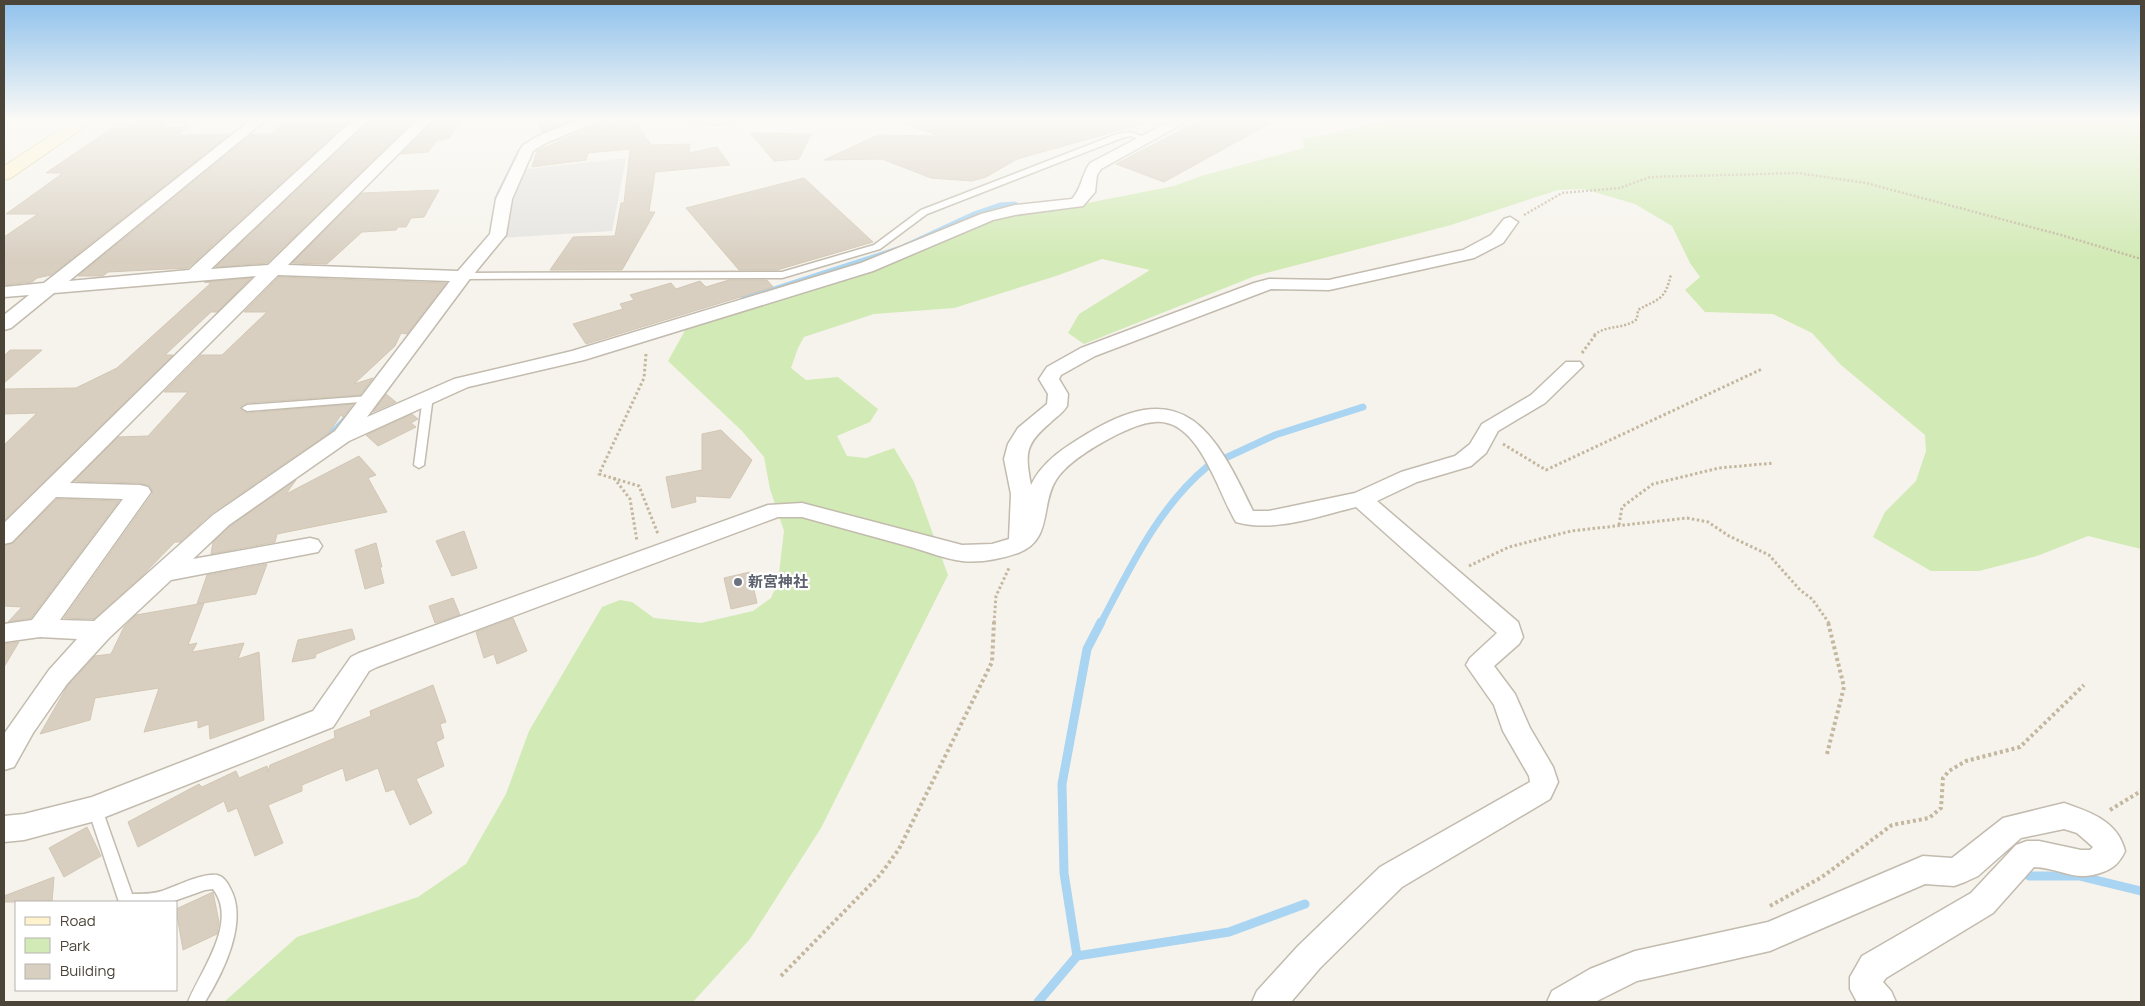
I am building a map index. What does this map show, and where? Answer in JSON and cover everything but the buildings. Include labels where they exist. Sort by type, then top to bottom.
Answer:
[{"type":"main road","points":[[4,174],[16,166]]},
{"type":"street","points":[[4,324],[201,166]]},
{"type":"street","points":[[194,275],[311,166]]},
{"type":"street","points":[[4,536],[379,166]]},
{"type":"street","points":[[342,436],[463,276],[498,235],[504,199],[519,166]]},
{"type":"street","points":[[4,759],[23,725],[52,685],[100,630],[220,520],[342,436],[428,396],[461,383],[577,356],[867,267],[987,217],[1015,210],[1077,203],[1087,192],[1089,175],[1095,166]]},
{"type":"street","points":[[1021,542],[1018,533],[1022,494],[1015,459],[1025,433],[1057,406],[1058,394],[1049,379],[1054,371],[1088,352],[1269,284],[1329,286],[1468,254],[1497,240],[1510,222]]},
{"type":"street","points":[[4,292],[194,275],[274,270],[463,276]]},
{"type":"street","points":[[4,829],[24,827],[95,809],[324,719],[360,664],[368,660],[776,510],[802,510],[962,553],[981,553],[1006,548],[1021,542],[1031,528],[1044,479],[1087,443],[1115,426],[1147,415],[1170,416],[1190,425],[1223,472],[1244,517],[1269,519],[1361,499],[1410,477],[1463,461],[1478,448],[1496,422],[1538,399],[1573,366]]},
{"type":"street","points":[[40,628],[140,492],[52,490]]},
{"type":"street","points":[[1269,1002],[1309,957],[1391,877],[1540,790],[1544,782],[1543,775],[1517,731],[1506,700],[1478,666],[1510,637],[1509,629],[1361,499]]},
{"type":"street","points":[[160,573],[310,546]]},
{"type":"street","points":[[4,633],[40,628],[100,630]]},
{"type":"street","points":[[1564,1002],[1602,980],[1635,966],[1770,936],[1923,870],[1954,872],[1968,866],[2013,827],[2064,816],[2087,824],[2108,842],[2110,851],[2102,860],[2088,865],[2039,853],[2027,854],[1982,904],[1874,967],[1866,977],[1867,989],[1879,1002]]},
{"type":"lane","points":[[463,276],[782,275],[877,247],[924,212],[1043,166]]},
{"type":"lane","points":[[419,465],[428,396]]},
{"type":"lane","points":[[247,408],[369,399]]},
{"type":"lane","points":[[95,809],[127,901]]},
{"type":"lane","points":[[138,901],[160,899],[205,883],[217,882],[226,894],[230,912],[220,962],[196,1002]]},
{"type":"path","points":[[1510,222],[1562,193],[1620,188],[1650,177],[1798,173],[1866,183],[2061,235],[2141,259]]},
{"type":"path","points":[[1573,366],[1598,332],[1606,329],[1624,329],[1636,320],[1636,311],[1639,308],[1660,301],[1668,291],[1671,274]]},
{"type":"path","points":[[647,335],[644,378],[599,474],[639,486],[664,551]]},
{"type":"path","points":[[1486,434],[1546,470],[1762,369]]},
{"type":"path","points":[[1620,526],[1622,507],[1653,484],[1719,468],[1774,463]]},
{"type":"path","points":[[1450,578],[1509,547],[1571,531],[1687,518],[1708,522],[1729,536],[1769,554],[1828,620],[1844,687],[1827,754]]},
{"type":"path","points":[[781,976],[880,875],[899,849],[992,662],[996,596],[1021,542]]},
{"type":"path","points":[[1766,908],[1822,877],[1892,825],[1929,818],[1940,808],[1943,778],[1949,771],[1966,761],[2020,747],[2084,685]]},
{"type":"path","points":[[2087,824],[2141,791]]},
{"type":"green space","points":[[1238,166],[2141,166],[2141,549],[2088,536],[2037,556],[1979,571],[1931,571],[1873,537],[1885,512],[1916,481],[1926,451],[1925,435],[1841,365],[1812,333],[1773,314],[1705,312],[1685,290],[1700,277],[1690,263],[1672,226],[1635,204],[1584,189],[1558,190],[1451,225],[1255,276],[1084,344],[1068,333],[1079,314],[1150,270],[1102,259],[1056,276],[954,308],[874,314],[804,337],[791,368],[806,380],[838,377],[878,409],[870,422],[837,436],[847,456],[866,458],[894,448],[914,482],[948,575],[821,828],[750,939],[693,1002],[224,1002],[297,937],[418,897],[466,864],[506,794],[529,731],[602,607],[620,600],[632,602],[654,618],[701,623],[753,611],[771,598],[778,582],[784,531],[770,489],[764,457],[742,431],[668,361],[688,325],[995,217],[1067,207],[1174,186]]},
{"type":"shaded area","points":[[555,166],[624,166],[612,231],[501,238],[519,170]]},
{"type":"waterway","points":[[497,198],[513,166]]},
{"type":"waterway","points":[[743,299],[901,248],[974,214],[1000,205],[1015,204]]},
{"type":"waterway","points":[[1221,460],[1275,435],[1363,407]]},
{"type":"waterway","points":[[330,436],[345,420]]},
{"type":"waterway","points":[[1101,623],[1135,560],[1160,519],[1191,482],[1208,466]]},
{"type":"waterway","points":[[1077,956],[1064,873],[1062,784],[1087,649],[1101,622]]},
{"type":"waterway","points":[[2029,876],[2079,876],[2141,891]]},
{"type":"waterway","points":[[1077,956],[1229,932],[1305,904]]},
{"type":"waterway","points":[[1038,1002],[1077,956]]},
{"type":"place","name":"新宮神社","points":[[738,582]]}]
